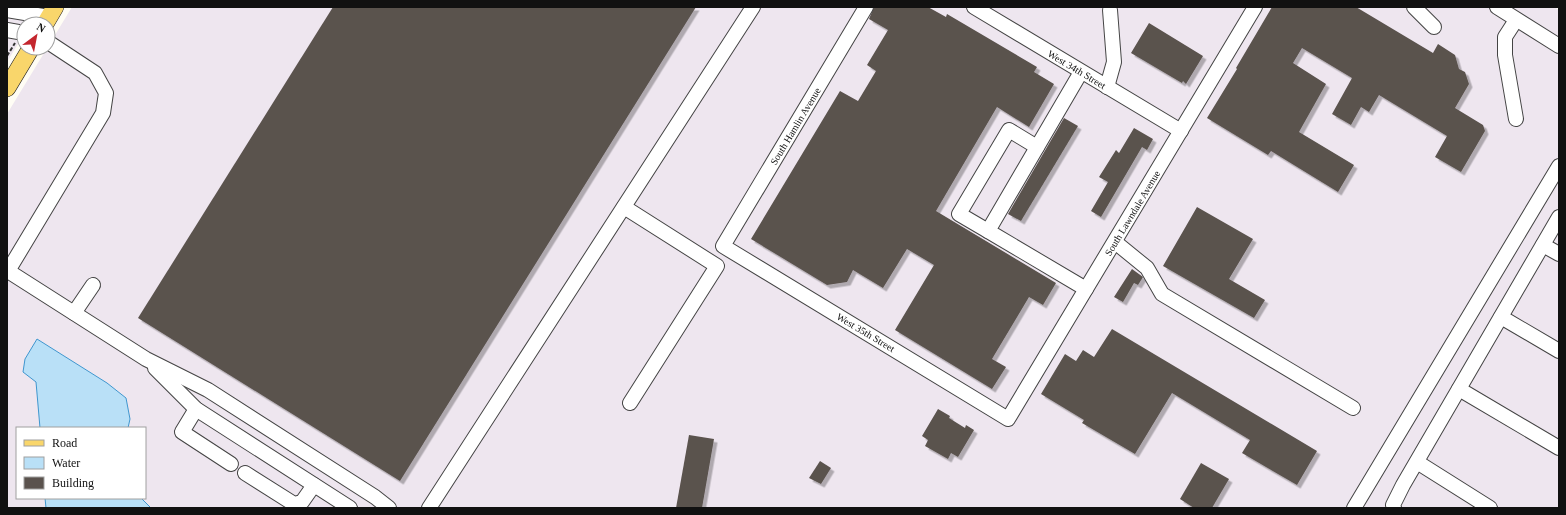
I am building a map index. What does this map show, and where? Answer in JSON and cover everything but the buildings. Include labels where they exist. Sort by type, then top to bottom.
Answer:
[{"type":"main road","points":[[7,88],[16,53]]},
{"type":"street","points":[[429,508],[753,7]]},
{"type":"street","name":"South Hamlin Avenue","points":[[723,246],[866,7]]},
{"type":"street","name":"West 34th Street","points":[[974,7],[1181,131]]},
{"type":"street","name":"South Lawndale Avenue","points":[[1008,419],[1255,7]]},
{"type":"street","points":[[1414,7],[1434,27]]},
{"type":"street","points":[[1497,7],[1559,46]]},
{"type":"street","points":[[7,10],[50,16]]},
{"type":"street","points":[[1107,87],[1114,62],[1110,10]]},
{"type":"street","points":[[1516,20],[1505,37],[1505,49],[1516,119]]},
{"type":"street","points":[[56,47],[95,73],[106,93],[103,113],[8,271],[146,359],[208,390],[375,497],[389,508]]},
{"type":"street","points":[[988,231],[1081,72]]},
{"type":"street","points":[[1037,147],[1009,130],[959,214],[1086,289]]},
{"type":"street","points":[[1354,508],[1559,166]]},
{"type":"street","points":[[624,207],[717,266],[630,403]]},
{"type":"street","points":[[1394,508],[1393,505],[1403,485],[1559,217]]},
{"type":"street","points":[[1115,242],[1147,268],[1162,294],[1353,408]]},
{"type":"street","points":[[1543,245],[1559,254]]},
{"type":"street","name":"West 35th Street","points":[[723,246],[1008,419]]},
{"type":"street","points":[[74,313],[93,286]]},
{"type":"street","points":[[1501,317],[1559,351]]},
{"type":"street","points":[[146,359],[196,409],[350,508]]},
{"type":"street","points":[[1459,389],[1559,448]]},
{"type":"street","points":[[196,409],[182,432],[231,464]]},
{"type":"street","points":[[1417,462],[1490,508]]},
{"type":"street","points":[[245,473],[294,504],[302,502],[314,485]]},
{"type":"path","points":[[7,56],[16,44]]},
{"type":"shaded area","points":[[7,7],[40,7],[35,16],[16,16],[16,47],[7,62]]},
{"type":"shaded area","points":[[72,7],[1554,7],[1559,10],[1559,508],[151,508],[142,499],[146,499],[146,427],[128,427],[130,419],[126,398],[107,383],[37,339],[36,382],[40,427],[16,427],[16,499],[45,499],[46,508],[7,508],[7,114],[42,56],[56,56],[56,33]]},
{"type":"water","points":[[37,339],[107,383],[126,398],[130,419],[128,427],[40,427],[36,382],[23,372],[25,359]]},
{"type":"water","points":[[45,499],[142,499],[151,508],[46,508]]}]
